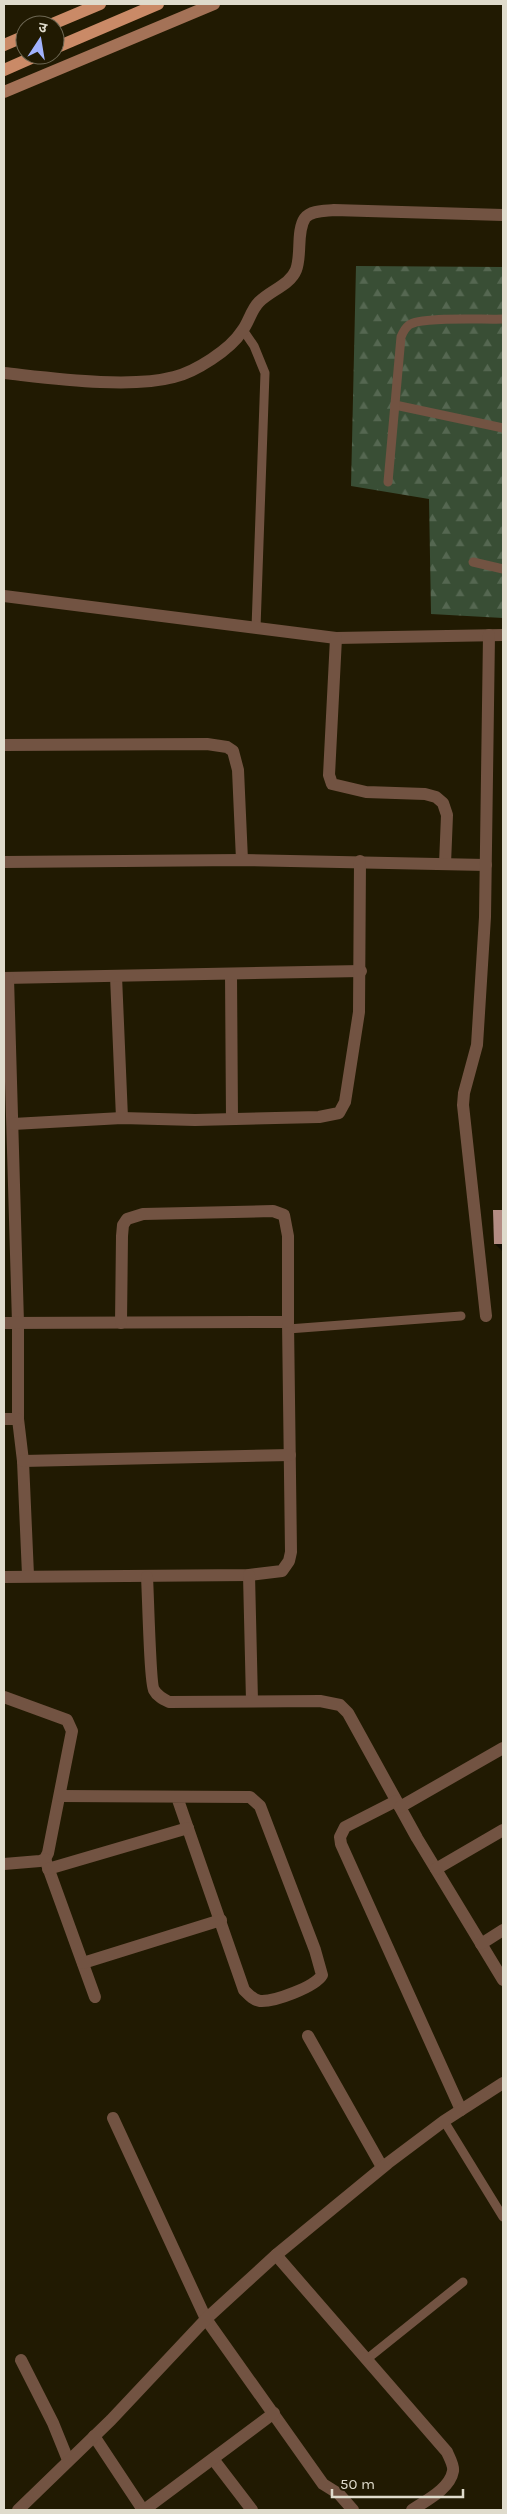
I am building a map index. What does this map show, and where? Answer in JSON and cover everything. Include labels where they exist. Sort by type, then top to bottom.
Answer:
[{"type":"main road","points":[[65,19],[100,4]]},
{"type":"main road","points":[[65,44],[158,4]]},
{"type":"street","points":[[4,92],[214,4]]},
{"type":"street","points":[[4,373],[60,380],[145,381],[173,378],[190,372],[221,352],[243,330],[260,302],[294,275],[299,262],[302,225],[305,218],[310,214],[334,210],[503,214]]},
{"type":"street","points":[[4,596],[336,638],[503,636]]},
{"type":"street","points":[[486,1316],[463,1105],[464,1093],[477,1045],[486,917],[489,635]]},
{"type":"street","points":[[336,638],[329,775],[332,784],[366,792],[425,794],[436,797],[443,804],[447,815],[444,864]]},
{"type":"street","points":[[4,745],[207,744],[227,747],[233,751],[238,770],[242,860]]},
{"type":"street","points":[[4,862],[242,860],[486,865]]},
{"type":"street","points":[[13,1124],[122,1118],[319,1118],[340,1113],[346,1102],[359,1012],[361,971],[360,861]]},
{"type":"street","points":[[28,1575],[23,1461],[18,1419],[18,1323],[13,1124],[6,978],[361,971]]},
{"type":"street","points":[[231,974],[232,1119]]},
{"type":"street","points":[[116,976],[122,1118]]},
{"type":"street","points":[[4,1577],[28,1575],[147,1577],[249,1575],[282,1571],[289,1561],[288,1236],[284,1215],[273,1211],[142,1214],[127,1219],[123,1225],[122,1236],[121,1323]]},
{"type":"street","points":[[4,1323],[288,1326]]},
{"type":"street","points":[[4,1419],[18,1419]]},
{"type":"street","points":[[23,1461],[290,1455]]},
{"type":"street","points":[[249,1575],[252,1701]]},
{"type":"street","points":[[147,1577],[152,1654],[150,1681],[153,1689],[169,1702],[320,1701],[340,1705],[348,1713],[398,1804],[503,1980]]},
{"type":"street","points":[[4,1697],[58,1716],[70,1724],[72,1740],[46,1864],[95,1997]]},
{"type":"street","points":[[461,2110],[419,2012],[341,1844],[342,1832],[346,1827],[398,1804],[503,1748]]},
{"type":"street","points":[[60,1796],[250,1797],[260,1806],[315,1950],[322,1975],[319,1980],[301,1990],[268,2000],[255,2000],[244,1990],[177,1797]]},
{"type":"street","points":[[4,1864],[46,1864],[188,1828]]},
{"type":"street","points":[[436,1869],[503,1830]]},
{"type":"street","points":[[83,1963],[221,1920]]},
{"type":"street","points":[[481,1944],[503,1930]]},
{"type":"street","points":[[308,2036],[382,2166]]},
{"type":"street","points":[[21,2510],[206,2319],[276,2255],[382,2166],[444,2121],[503,2083]]},
{"type":"street","points":[[113,2118],[206,2319],[274,2413],[322,2484],[339,2494],[353,2510]]},
{"type":"street","points":[[276,2255],[447,2452],[453,2469],[442,2489],[412,2510]]},
{"type":"street","points":[[21,2360],[53,2423],[68,2460]]},
{"type":"street","points":[[94,2436],[143,2510],[274,2413]]},
{"type":"street","points":[[213,2459],[252,2510]]},
{"type":"lane","points":[[388,482],[401,337],[409,325],[431,320],[503,320]]},
{"type":"lane","points":[[243,330],[254,346],[265,373],[256,628]]},
{"type":"lane","points":[[395,405],[503,428]]},
{"type":"lane","points":[[473,562],[503,569]]},
{"type":"lane","points":[[288,1326],[461,1316]]},
{"type":"lane","points":[[444,2121],[503,2217]]},
{"type":"lane","points":[[367,2359],[463,2282]]},
{"type":"green space","points":[[356,266],[503,267],[503,618],[431,614],[429,499],[351,486]]},
{"type":"building","points":[[493,1210],[503,1210],[503,1244],[494,1244]]}]
